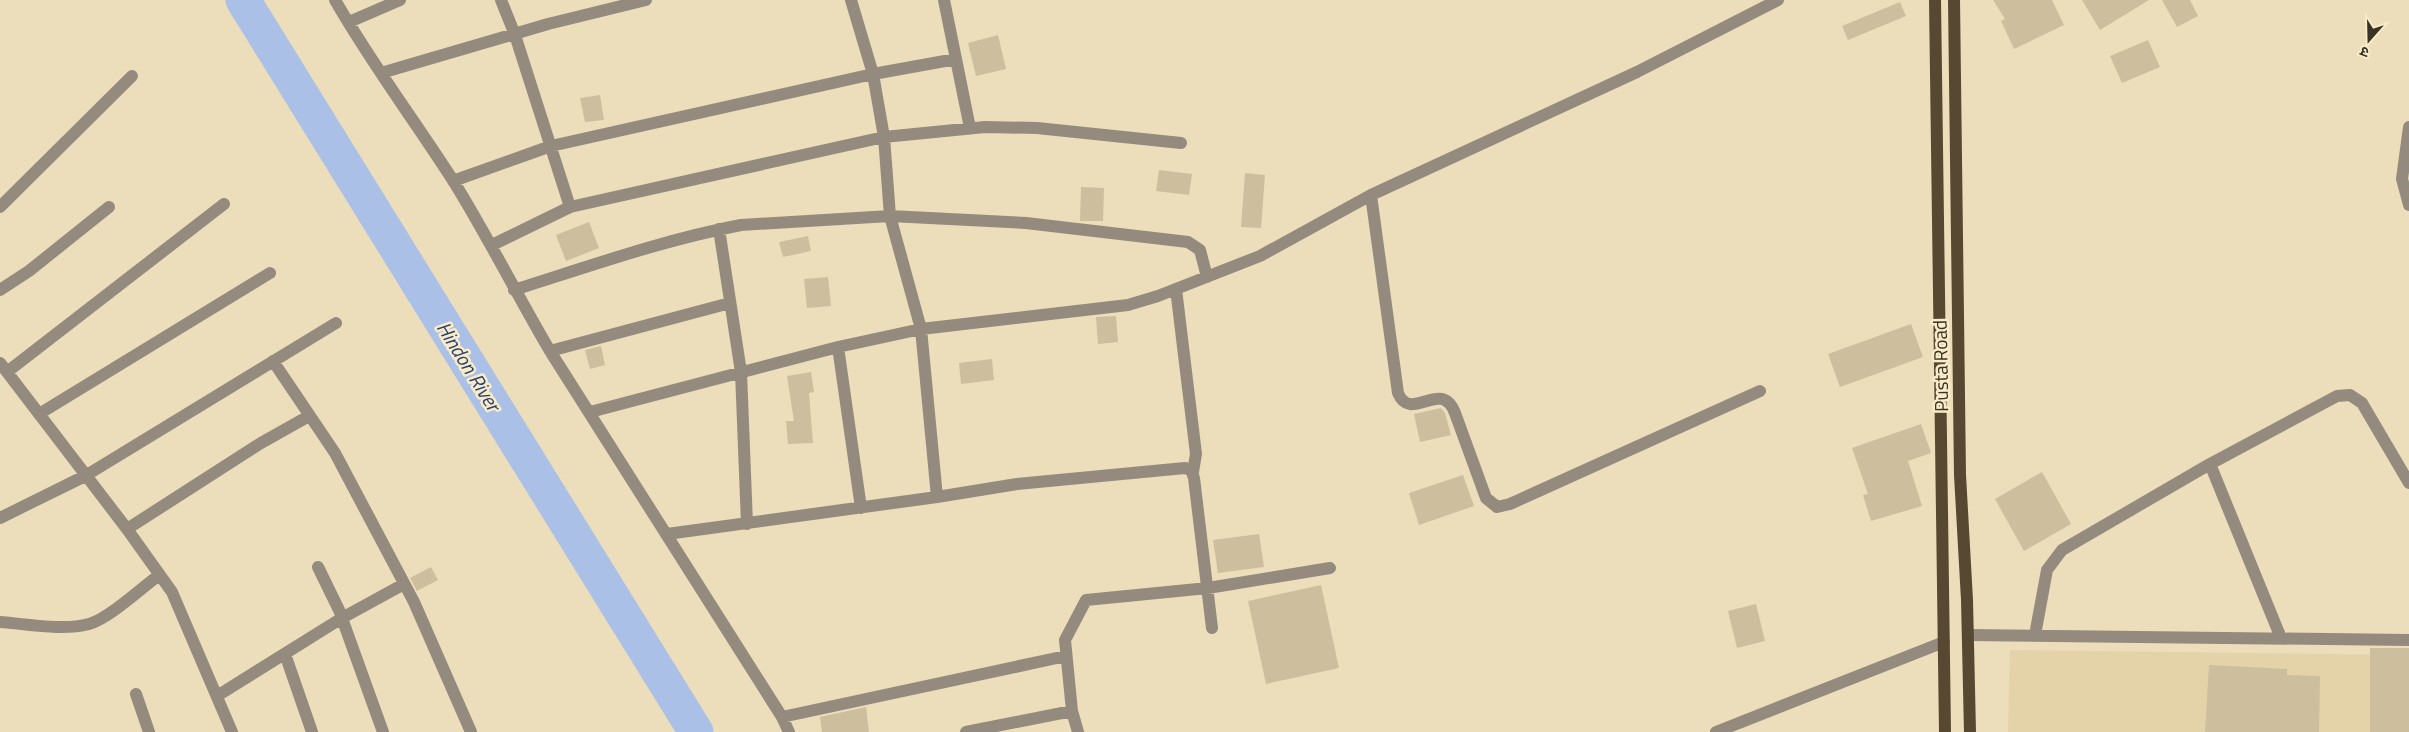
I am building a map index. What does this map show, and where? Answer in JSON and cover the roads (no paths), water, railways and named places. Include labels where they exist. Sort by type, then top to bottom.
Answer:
[{"type":"main road","name":"Pusta Road","points":[[1935,0],[1945,732]]},
{"type":"main road","name":"Pusta Road","points":[[1954,0],[1960,475],[1968,635],[1970,732]]},
{"type":"street","points":[[335,0],[453,181],[550,350],[782,717],[789,732]]},
{"type":"street","points":[[349,22],[400,0]]},
{"type":"street","points":[[501,0],[515,35],[570,207]]},
{"type":"street","points":[[381,73],[646,0]]},
{"type":"street","points":[[851,0],[873,74],[884,137],[890,216],[921,329],[937,497]]},
{"type":"street","points":[[944,0],[970,128]]},
{"type":"street","points":[[590,412],[838,347],[921,329],[1128,305],[1176,289],[1260,256],[1371,195],[1637,72],[1778,0]]},
{"type":"street","points":[[453,181],[551,146],[873,74],[956,59]]},
{"type":"street","points":[[0,207],[132,76]]},
{"type":"street","points":[[2409,127],[2406,179],[2409,205]]},
{"type":"street","points":[[492,246],[570,207],[884,137],[970,128],[1037,128],[1181,143]]},
{"type":"street","points":[[1371,195],[1398,393],[1403,403],[1408,405],[1437,399],[1444,399],[1449,402],[1456,413],[1486,498],[1497,507],[1510,504],[1760,391]]},
{"type":"street","points":[[224,204],[4,368],[127,529],[180,606],[232,732]]},
{"type":"street","points":[[0,290],[29,271],[109,207]]},
{"type":"street","points":[[514,290],[664,242],[719,229],[742,225],[890,216],[1026,223],[1188,242],[1200,250],[1206,277]]},
{"type":"street","points":[[719,229],[741,372],[747,524]]},
{"type":"street","points":[[39,414],[270,273]]},
{"type":"street","points":[[1176,289],[1196,454],[1193,472],[1212,628]]},
{"type":"street","points":[[550,350],[730,303]]},
{"type":"street","points":[[0,518],[85,476],[336,323]]},
{"type":"street","points":[[838,347],[861,508]]},
{"type":"street","points":[[273,362],[335,453],[404,584],[471,732]]},
{"type":"street","points":[[2035,635],[2047,570],[2062,550],[2210,464],[2337,396],[2346,394],[2354,396],[2362,403],[2409,483]]},
{"type":"street","points":[[127,529],[261,443],[309,416]]},
{"type":"street","points":[[2210,464],[2281,638]]},
{"type":"street","points":[[667,534],[1027,483],[1178,468],[1189,468],[1193,472]]},
{"type":"street","points":[[318,567],[342,618],[383,732]]},
{"type":"street","points":[[1078,732],[1072,712],[1065,640],[1086,600],[1208,588],[1330,568]]},
{"type":"street","points":[[0,622],[58,626],[89,624],[100,619],[159,575]]},
{"type":"street","points":[[216,696],[342,618],[404,584]]},
{"type":"street","points":[[1968,635],[2409,640]]},
{"type":"street","points":[[1716,732],[1944,642]]},
{"type":"street","points":[[285,654],[312,732]]},
{"type":"street","points":[[782,717],[1066,656]]},
{"type":"street","points":[[136,694],[149,732]]},
{"type":"street","points":[[966,732],[1072,712]]},
{"type":"waterway","name":"Hindon River","points":[[243,0],[696,732]]}]
